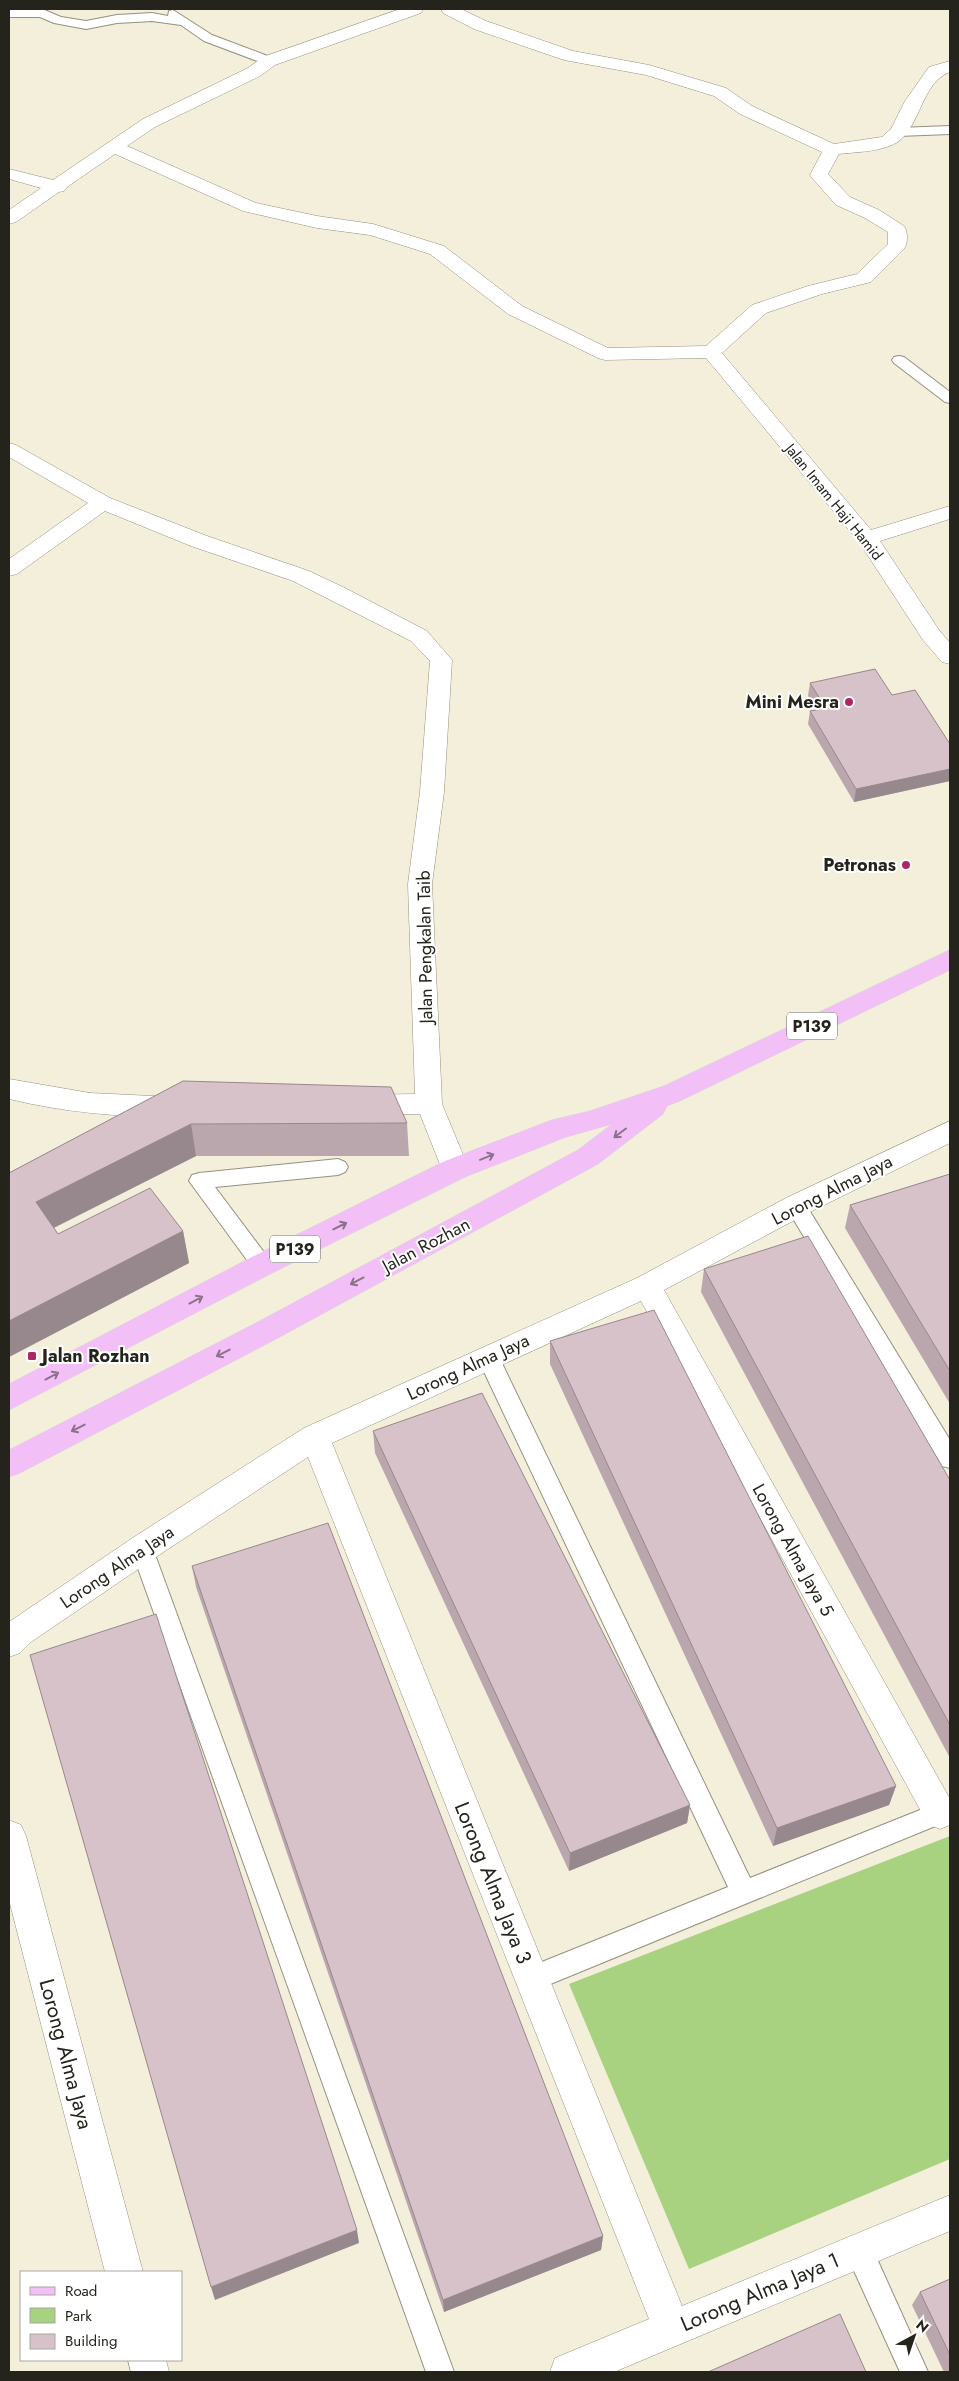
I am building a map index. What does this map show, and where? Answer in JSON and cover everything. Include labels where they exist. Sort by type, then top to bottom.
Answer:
[{"type":"main road","name":"Jalan Rozhan","points":[[9,1398],[262,1265],[455,1169],[562,1127],[591,1121],[673,1093],[950,960]]},
{"type":"main road","name":"Jalan Rozhan","points":[[9,1464],[274,1326],[588,1157],[673,1093]]},
{"type":"street","points":[[9,218],[149,123],[254,72],[269,61],[415,9]]},
{"type":"street","points":[[449,9],[480,25],[570,56],[650,70],[720,92],[746,110],[832,150],[887,141],[898,132],[914,101],[935,71],[950,66]]},
{"type":"street","points":[[115,147],[250,207],[317,222],[373,230],[437,250],[515,310],[605,354],[710,352],[760,310],[815,290],[864,278],[897,245],[897,230],[872,214],[842,201],[819,175],[832,150]]},
{"type":"street","points":[[9,174],[58,186]]},
{"type":"street","name":"Jalan Imam Haji Hamid","points":[[710,352],[867,538],[931,635],[950,657]]},
{"type":"street","points":[[9,449],[103,504],[9,569]]},
{"type":"street","name":"Jalan Pengkalan Taib","points":[[103,504],[199,541],[301,576],[419,636],[441,660],[432,792],[420,884],[429,1104],[455,1169]]},
{"type":"street","points":[[867,538],[950,512]]},
{"type":"street","points":[[9,1089],[45,1099],[146,1108],[195,1107]]},
{"type":"street","points":[[341,1105],[429,1104]]},
{"type":"street","name":"Lorong Alma Jaya","points":[[9,1642],[20,1632],[142,1548],[315,1437],[647,1286],[796,1206],[947,1138]]},
{"type":"street","name":"Lorong Alma Jaya 5","points":[[647,1286],[945,1811]]},
{"type":"street","name":"Lorong Alma Jaya 3","points":[[315,1437],[672,2329]]},
{"type":"street","name":"Lorong Alma Jaya","points":[[9,1836],[124,2271]]},
{"type":"street","name":"Lorong Alma Jaya 1","points":[[569,2372],[950,2213]]},
{"type":"lane","points":[[172,9],[174,15],[208,38],[269,61]]},
{"type":"lane","points":[[9,13],[42,13],[58,20],[86,25],[117,19],[152,17],[184,22]]},
{"type":"lane","points":[[898,132],[950,130]]},
{"type":"lane","points":[[899,360],[950,399]]},
{"type":"lane","points":[[262,1265],[199,1181],[338,1167]]},
{"type":"lane","points":[[796,1206],[950,1459]]},
{"type":"lane","points":[[488,1357],[744,1893]]},
{"type":"lane","points":[[142,1548],[440,2372]]},
{"type":"lane","points":[[531,1979],[945,1811]]},
{"type":"lane","points":[[859,2251],[914,2372]]},
{"type":"green space","points":[[950,1836],[950,2159],[689,2269],[569,1984]]},
{"type":"building","points":[[875,669],[892,695],[915,690],[950,744],[950,769],[856,789],[810,711],[826,708],[810,683]]},
{"type":"building","points":[[183,1081],[391,1087],[407,1123],[191,1124],[36,1202],[58,1234],[150,1188],[183,1231],[9,1321],[9,1173]]},
{"type":"building","points":[[950,1174],[950,1371],[850,1205]]},
{"type":"building","points":[[808,1236],[950,1480],[950,1725],[704,1269]]},
{"type":"building","points":[[654,1310],[896,1786],[777,1828],[550,1341]]},
{"type":"building","points":[[482,1393],[690,1805],[570,1853],[373,1431]]},
{"type":"building","points":[[328,1523],[603,2236],[443,2300],[192,1566]]},
{"type":"building","points":[[156,1614],[357,2230],[211,2287],[30,1655]]},
{"type":"building","points":[[950,2279],[950,2355],[920,2292]]},
{"type":"building","points":[[840,2314],[866,2372],[708,2372]]},
{"type":"place","name":"Mini Mesra","points":[[849,702]]},
{"type":"place","name":"Petronas","points":[[906,865]]},
{"type":"place","name":"Jalan Rozhan","points":[[32,1356]]}]
